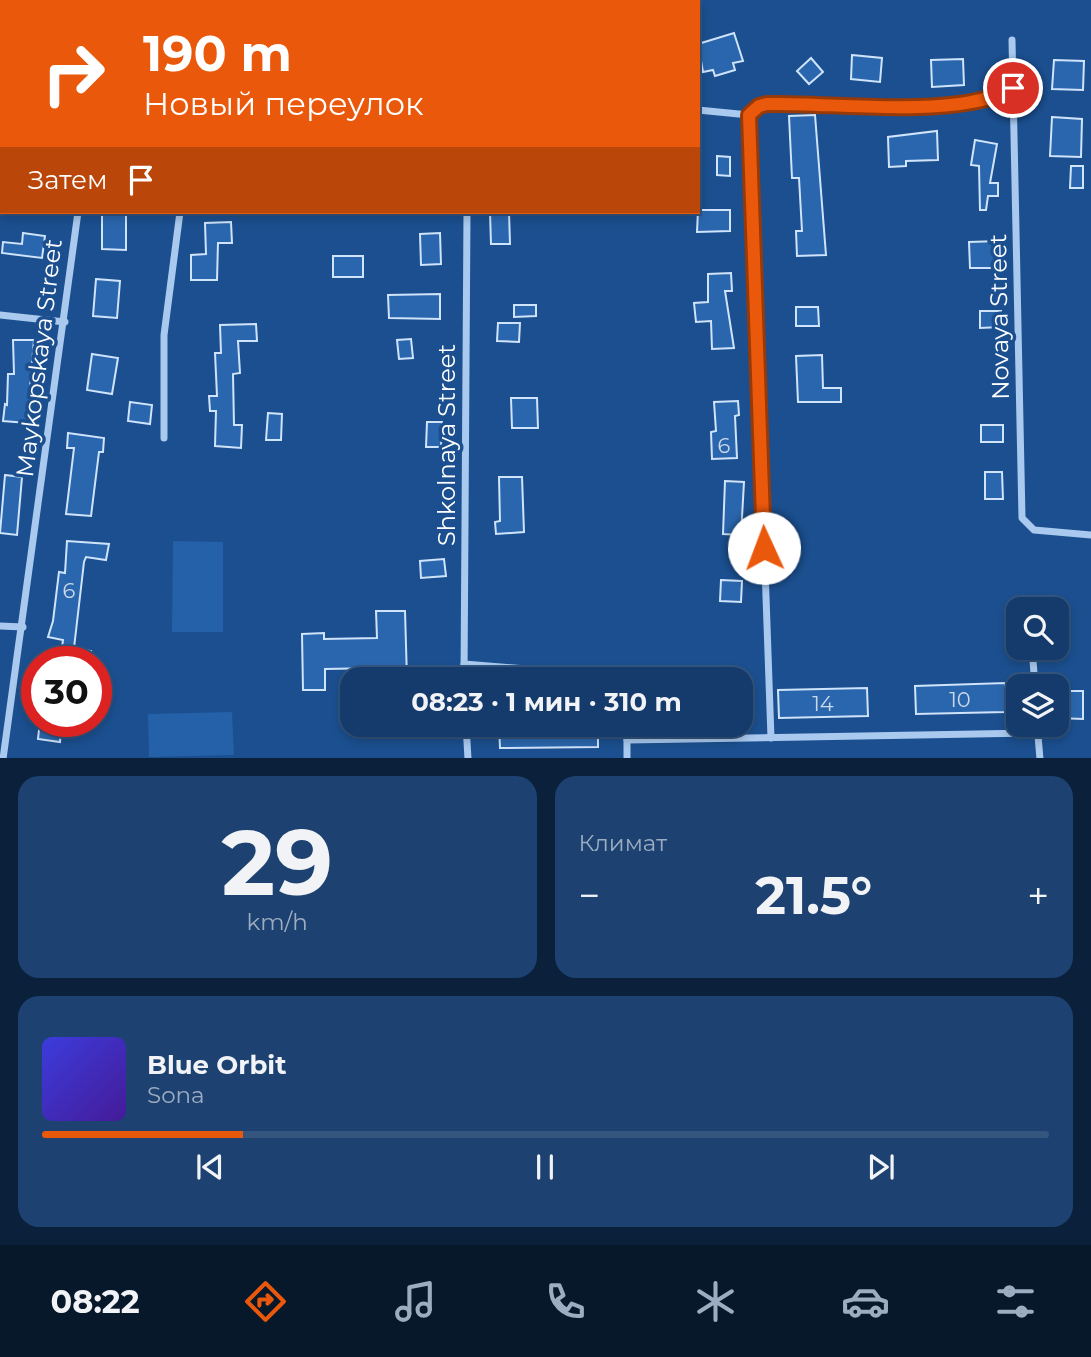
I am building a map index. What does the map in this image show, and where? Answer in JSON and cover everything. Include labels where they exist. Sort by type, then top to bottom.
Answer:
[{"type":"street","name":"Novaya Street","points":[[1012,40],[1022,518],[1034,530],[1091,535]]},
{"type":"street","points":[[700,110],[749,115],[759,106],[767,104],[854,107],[977,103],[1013,88]]},
{"type":"street","points":[[749,115],[771,738]]},
{"type":"street","name":"Maykopskaya Street","points":[[4,758],[78,214]]},
{"type":"street","points":[[164,438],[164,335],[180,214]]},
{"type":"street","name":"Shkolnaya Street","points":[[464,664],[467,214]]},
{"type":"street","points":[[0,315],[65,322]]},
{"type":"street","points":[[0,626],[23,627]]},
{"type":"street","points":[[464,664],[501,667]]},
{"type":"street","points":[[627,758],[627,740],[1006,734]]},
{"type":"street","points":[[467,737],[468,758]]},
{"type":"street","points":[[1038,737],[1040,758]]},
{"type":"shaded area","points":[[173,541],[223,542],[223,632],[172,632]]},
{"type":"shaded area","points":[[232,712],[234,755],[149,757],[148,714]]},
{"type":"building","points":[[734,33],[743,61],[733,63],[735,70],[715,76],[713,70],[703,72],[700,43]]},
{"type":"building","points":[[852,55],[882,58],[880,82],[851,79]]},
{"type":"building","points":[[811,58],[823,72],[809,84],[797,71]]},
{"type":"building","points":[[963,59],[964,85],[932,87],[931,60]]},
{"type":"building","points":[[1054,60],[1084,61],[1083,90],[1052,89]]},
{"type":"building","points":[[815,115],[826,255],[797,256],[796,231],[802,231],[799,178],[792,178],[789,116]]},
{"type":"building","points":[[1052,117],[1082,119],[1081,157],[1050,156]]},
{"type":"building","points":[[937,131],[938,160],[906,161],[906,166],[889,167],[888,137]]},
{"type":"building","points":[[975,140],[997,144],[990,183],[998,183],[998,196],[988,196],[986,210],[980,210],[979,166],[971,165]]},
{"type":"building","points":[[717,156],[730,157],[730,176],[717,175]]},
{"type":"building","points":[[1071,166],[1083,166],[1083,188],[1070,188]]},
{"type":"building","points":[[700,210],[730,210],[730,231],[697,232]]},
{"type":"building","points":[[102,214],[126,214],[126,250],[102,249]]},
{"type":"building","points":[[490,214],[509,214],[510,244],[491,244]]},
{"type":"building","points":[[231,222],[232,243],[218,243],[217,280],[191,280],[191,255],[206,254],[205,223]]},
{"type":"building","points":[[23,233],[45,236],[42,258],[2,253],[3,242],[22,244]]},
{"type":"building","points":[[440,233],[441,264],[421,265],[420,234]]},
{"type":"building","points":[[1000,241],[1000,268],[970,268],[969,242]]},
{"type":"building","points":[[333,256],[363,256],[363,277],[333,277]]},
{"type":"building","points":[[731,273],[732,291],[725,291],[734,348],[712,349],[711,321],[696,322],[694,303],[708,302],[708,274]]},
{"type":"building","points":[[96,279],[120,281],[117,318],[93,316]]},
{"type":"building","points":[[440,294],[440,319],[389,318],[388,295]]},
{"type":"building","points":[[514,305],[536,305],[536,316],[514,317]]},
{"type":"building","points":[[796,307],[818,307],[819,326],[796,326]]},
{"type":"building","points":[[980,311],[1001,311],[1001,327],[980,328]]},
{"type":"building","points":[[498,323],[520,323],[519,342],[497,341]]},
{"type":"building","points":[[256,324],[257,341],[238,341],[240,373],[233,374],[234,425],[242,425],[241,448],[215,446],[216,411],[210,411],[209,396],[217,396],[215,353],[221,353],[220,325]]},
{"type":"building","points":[[411,339],[413,358],[399,359],[397,340]]},
{"type":"building","points":[[13,340],[34,340],[27,423],[3,421],[5,404],[7,405],[8,374],[14,374]]},
{"type":"building","points":[[92,354],[118,358],[112,394],[87,390]]},
{"type":"building","points":[[822,355],[823,388],[841,388],[841,402],[798,402],[796,356]]},
{"type":"building","points":[[511,398],[537,398],[538,428],[512,428]]},
{"type":"building","points":[[738,401],[739,415],[735,416],[737,458],[712,459],[711,432],[716,431],[714,402]]},
{"type":"building","points":[[130,402],[152,405],[150,424],[128,421]]},
{"type":"building","points":[[268,413],[282,414],[281,440],[266,440]]},
{"type":"building","points":[[427,422],[442,422],[441,447],[426,447]]},
{"type":"building","points":[[981,425],[1003,425],[1003,442],[981,442]]},
{"type":"building","points":[[68,433],[104,438],[103,452],[99,452],[91,516],[66,514],[74,448],[67,448]]},
{"type":"building","points":[[985,472],[1002,472],[1003,499],[985,499]]},
{"type":"building","points":[[5,475],[22,477],[17,535],[0,533]]},
{"type":"building","points":[[499,477],[522,477],[524,532],[496,534],[495,522],[500,521]]},
{"type":"building","points":[[725,481],[744,482],[741,535],[723,534]]},
{"type":"building","points":[[67,541],[109,544],[106,560],[86,557],[84,562],[74,646],[62,646],[63,640],[48,637],[53,621],[59,572],[65,573]]},
{"type":"building","points":[[444,559],[446,576],[421,578],[420,561]]},
{"type":"building","points":[[721,580],[742,581],[741,602],[720,601]]},
{"type":"building","points":[[376,611],[405,611],[407,667],[325,669],[325,690],[303,690],[302,634],[324,633],[324,639],[377,638]]},
{"type":"building","points":[[1005,683],[1005,712],[916,714],[915,686]]},
{"type":"building","points":[[867,688],[868,716],[779,718],[778,690]]},
{"type":"building","points":[[1069,691],[1083,691],[1083,719],[1069,718]]},
{"type":"building","points":[[38,737],[60,737],[60,742]]},
{"type":"building","points":[[500,737],[598,737],[598,747],[500,748]]},
{"type":"route","points":[[764,548],[749,115],[759,106],[785,103],[854,107],[977,103],[1013,88]]}]
